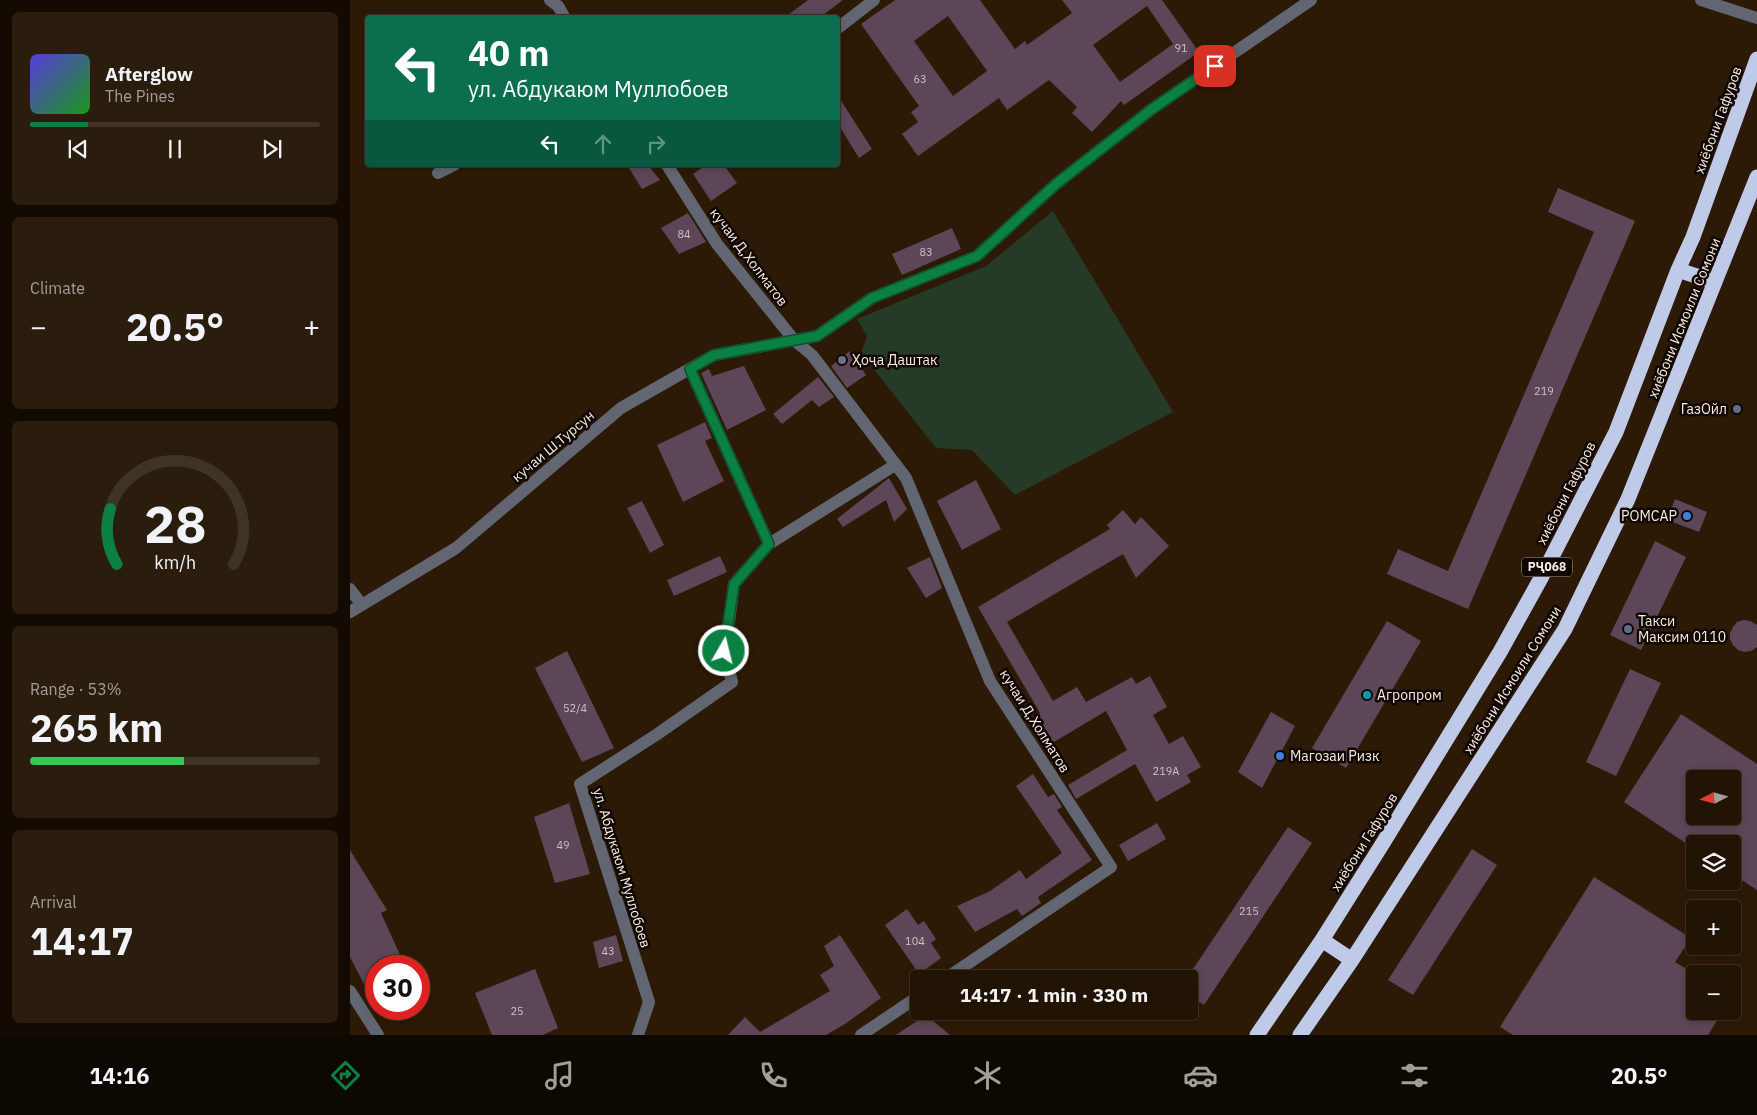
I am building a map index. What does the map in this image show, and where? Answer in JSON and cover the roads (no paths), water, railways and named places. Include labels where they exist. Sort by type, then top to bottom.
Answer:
[{"type":"highway","name":"хиёбони Гафуров","points":[[1257,1035],[1322,940],[1495,660],[1542,578],[1616,432],[1678,270],[1693,238],[1757,59]]},
{"type":"highway","name":"хиёбони Исмоили Сомони","points":[[1300,1035],[1352,960],[1565,629],[1628,499],[1757,177]]},
{"type":"highway","points":[[1678,270],[1715,282]]},
{"type":"highway","points":[[1322,940],[1352,960]]},
{"type":"street","points":[[550,0],[558,6],[564,15]]},
{"type":"street","points":[[840,26],[874,0]]},
{"type":"street","points":[[794,340],[817,336],[872,298],[977,256],[1056,184],[1152,109],[1310,0]]},
{"type":"street","points":[[1701,0],[1757,18]]},
{"type":"street","points":[[438,173],[450,167]]},
{"type":"street","name":"кучаи Д,Холматов","points":[[668,167],[717,244],[794,340],[812,355],[906,478],[990,681],[1111,867],[958,970]]},
{"type":"street","name":"кучаи Ш.Турсун","points":[[350,612],[456,548],[621,408],[714,355],[794,340]]},
{"type":"street","points":[[690,369],[769,544],[895,465]]},
{"type":"street","name":"ул. Абдукаюм Муллобоев","points":[[638,1035],[648,1002],[580,784],[656,735],[732,682],[724,651],[734,584],[769,544]]},
{"type":"street","points":[[350,588],[362,605]]},
{"type":"street","points":[[350,991],[378,1035]]},
{"type":"street","points":[[861,1035],[910,1002]]},
{"type":"place","name":"Ҳоҷа Даштак","points":[[842,360]]},
{"type":"place","name":"ГазОйл","points":[[1737,409]]},
{"type":"place","name":"РОМСАР","points":[[1687,516]]},
{"type":"place","name":"Такси Максим 0110","points":[[1628,629]]},
{"type":"place","name":"Агропром","points":[[1367,695]]},
{"type":"place","name":"Магозаи Ризк","points":[[1280,756]]}]
